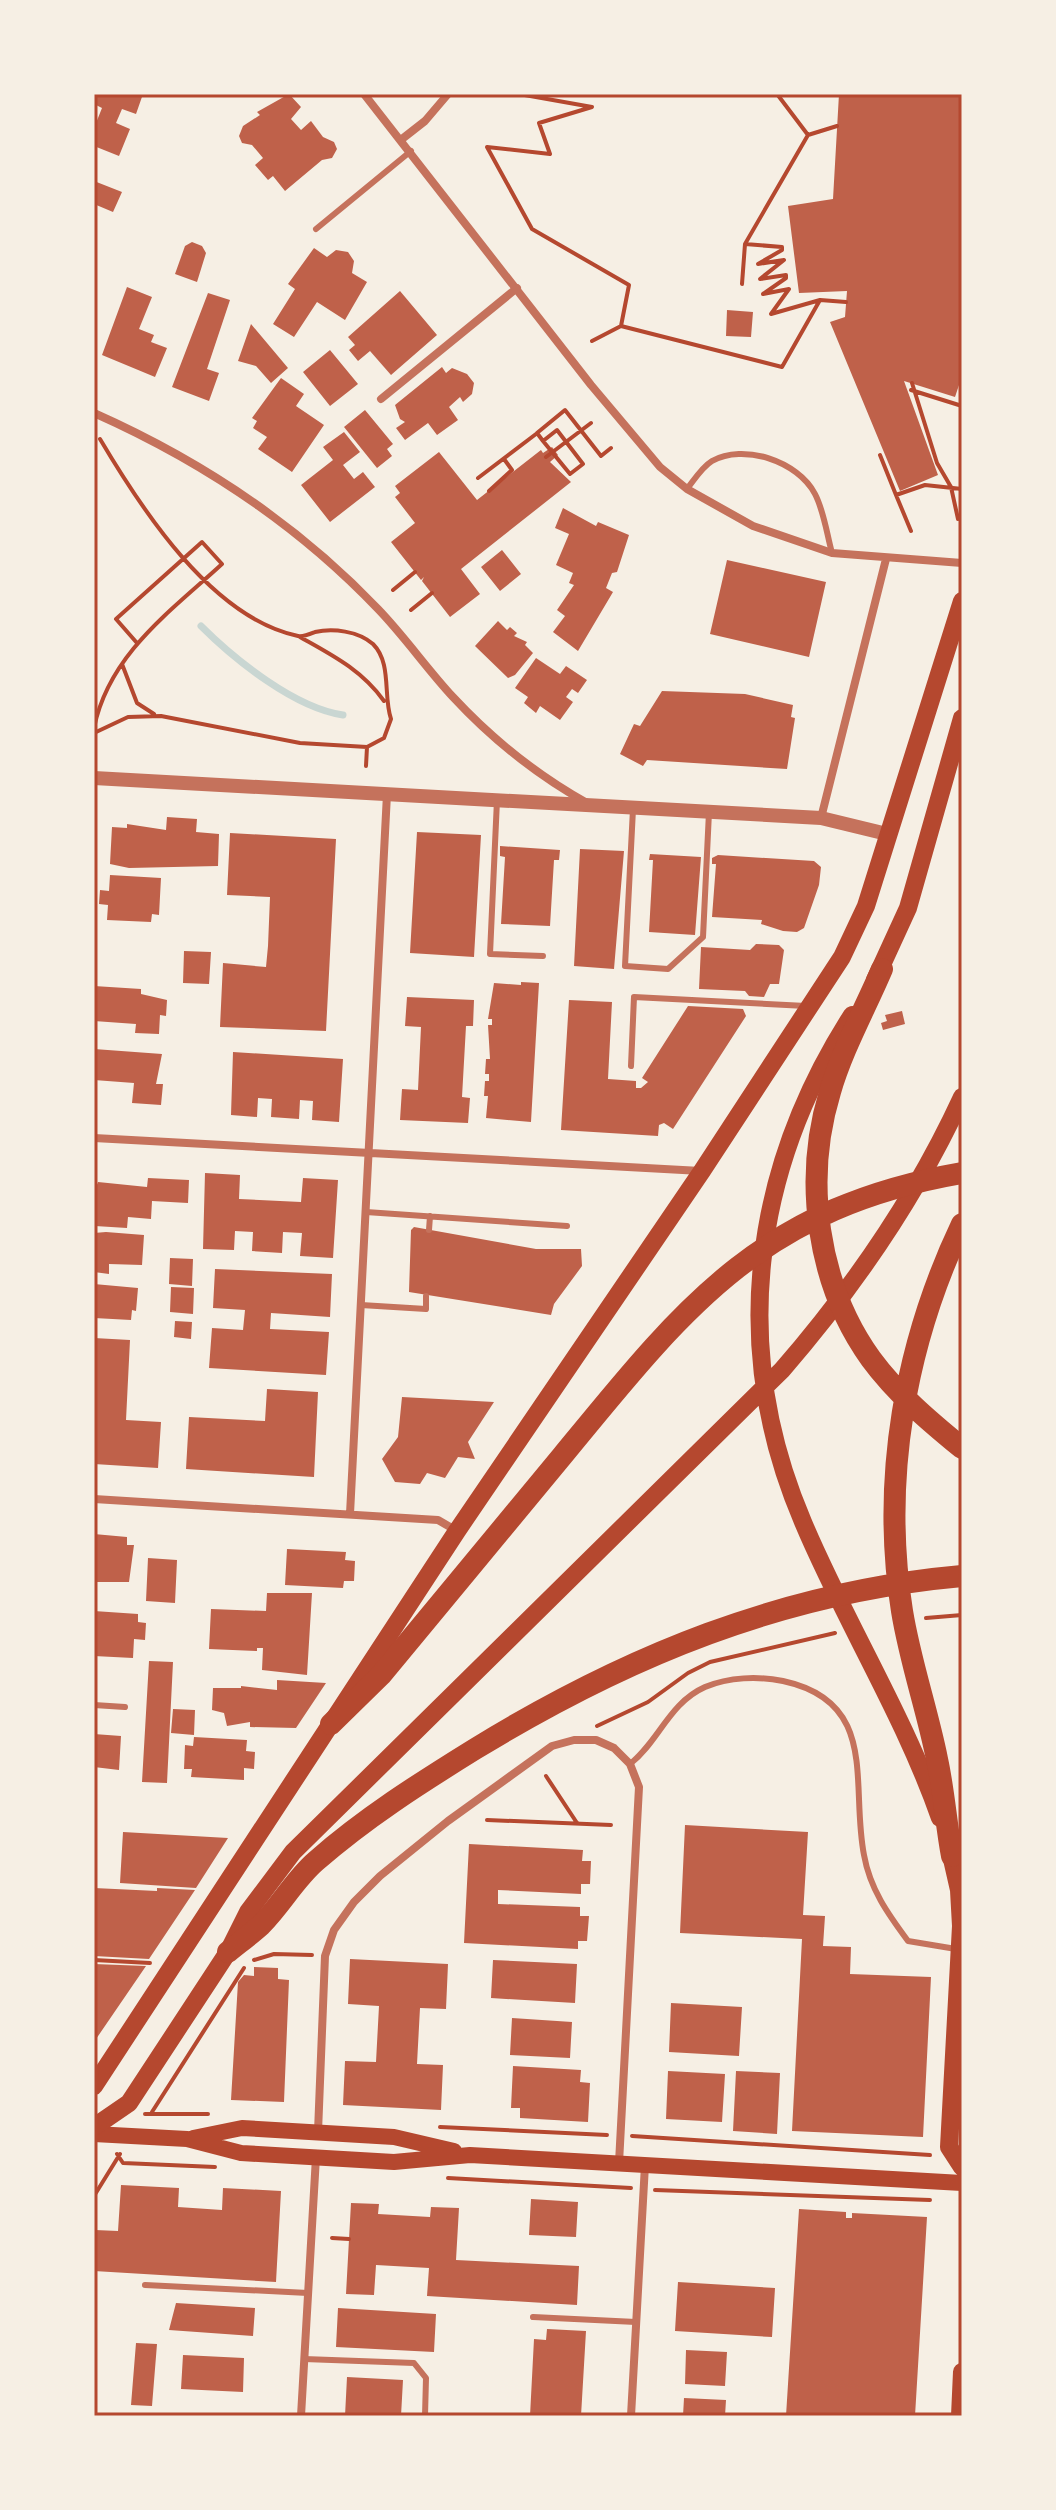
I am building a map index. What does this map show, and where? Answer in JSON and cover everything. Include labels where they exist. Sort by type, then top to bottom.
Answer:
[{"type":"highway","points":[[882,969],[830,1091],[820,1135],[818,1205],[831,1277],[857,1337],[878,1368],[921,1413],[962,1448]]},
{"type":"highway","points":[[331,1724],[381,1675],[651,1347],[712,1285],[772,1241],[841,1207],[877,1192],[962,1173]]},
{"type":"highway","points":[[952,1856],[937,1760],[902,1614],[895,1510],[900,1432],[908,1377],[931,1299],[962,1224]]},
{"type":"highway","points":[[228,1952],[263,1923],[315,1861],[404,1792],[508,1728],[639,1660],[725,1625],[791,1606],[887,1585],[962,1576]]},
{"type":"main road","points":[[94,2086],[457,1531],[811,1006],[854,933],[962,601]]},
{"type":"main road","points":[[962,718],[908,908],[882,969],[812,1081],[784,1151],[765,1229],[760,1318],[764,1381],[777,1444],[804,1526],[919,1764],[952,1856],[959,1890],[959,1949],[949,2147],[962,2167]]},
{"type":"main road","points":[[94,2127],[129,2103],[228,1952],[248,1912],[293,1852],[328,1814],[792,1359],[875,1250],[962,1097]]},
{"type":"main road","points":[[187,2139],[242,2128],[318,2132],[394,2137],[470,2155]]},
{"type":"main road","points":[[94,2134],[187,2139],[241,2153],[394,2162],[470,2155],[962,2183]]},
{"type":"main road","points":[[960,2416],[962,2372]]},
{"type":"street","points":[[364,94],[624,426],[660,467],[687,489],[753,526],[832,553],[962,563]]},
{"type":"street","points":[[402,139],[425,121],[448,94]]},
{"type":"street","points":[[381,399],[517,288]]},
{"type":"street","points":[[94,413],[157,442],[218,476],[274,515],[378,609],[486,731],[562,789],[591,805]]},
{"type":"street","points":[[821,818],[886,559]]},
{"type":"street","points":[[94,778],[821,818],[887,834]]},
{"type":"street","points":[[350,1514],[387,794]]},
{"type":"street","points":[[94,1138],[702,1171]]},
{"type":"street","points":[[94,1499],[438,1520],[457,1531]]},
{"type":"street","points":[[318,2132],[325,1956],[334,1930],[354,1902],[380,1876],[532,1758],[574,1740],[596,1740],[614,1748],[630,1764],[639,1787],[619,2163]]},
{"type":"street","points":[[301,2416],[316,2157]]},
{"type":"street","points":[[631,2416],[645,2165]]},
{"type":"lane","points":[[316,229],[411,151]]},
{"type":"lane","points":[[687,489],[709,462],[729,454],[749,454],[776,462],[814,492],[832,553]]},
{"type":"lane","points":[[497,800],[490,954],[543,956]]},
{"type":"lane","points":[[633,807],[625,966],[668,969],[703,937],[709,812]]},
{"type":"lane","points":[[631,1066],[634,997],[811,1006]]},
{"type":"lane","points":[[366,1212],[567,1226]]},
{"type":"lane","points":[[429,1230],[430,1216]]},
{"type":"lane","points":[[361,1305],[426,1309],[426,1296]]},
{"type":"lane","points":[[630,1764],[644,1753],[671,1711],[705,1687],[757,1676],[804,1686],[829,1702],[849,1727],[858,1756],[864,1855],[879,1900],[908,1941],[959,1949]]},
{"type":"lane","points":[[94,1705],[125,1707]]},
{"type":"lane","points":[[145,2285],[308,2293]]},
{"type":"lane","points":[[533,2317],[636,2322]]},
{"type":"lane","points":[[304,2359],[414,2363],[426,2378],[425,2416]]},
{"type":"path","points":[[519,94],[592,107],[539,123],[550,154],[487,147],[532,229],[629,285],[621,326]]},
{"type":"path","points":[[777,94],[808,135]]},
{"type":"path","points":[[742,284],[745,244],[808,135],[837,126]]},
{"type":"path","points":[[745,244],[782,247],[782,250],[758,264],[784,260],[760,279],[786,275],[763,294],[789,289],[771,314],[820,300],[846,302]]},
{"type":"path","points":[[592,341],[621,326],[782,367],[820,300]]},
{"type":"path","points":[[958,519],[951,487],[937,463],[911,386],[962,406]]},
{"type":"path","points":[[478,478],[565,410],[601,456],[611,448]]},
{"type":"path","points":[[546,457],[591,423]]},
{"type":"path","points":[[537,433],[543,441],[552,453],[570,474],[583,464],[557,430],[543,441]]},
{"type":"path","points":[[100,439],[125,481],[206,579],[244,613],[300,637],[349,664],[374,686],[386,703]]},
{"type":"path","points":[[880,455],[911,531]]},
{"type":"path","points":[[489,491],[512,470],[504,459]]},
{"type":"path","points":[[896,495],[925,485],[962,489]]},
{"type":"path","points":[[94,730],[112,679],[137,643],[153,623],[222,564],[202,542],[116,619],[137,643]]},
{"type":"path","points":[[393,590],[415,572]]},
{"type":"path","points":[[411,610],[432,593]]},
{"type":"path","points":[[94,730],[128,717],[156,716],[300,743],[367,747],[390,730],[384,663],[375,646],[361,637],[332,629],[300,637]]},
{"type":"path","points":[[122,664],[137,703],[156,716]]},
{"type":"path","points":[[366,766],[367,747]]},
{"type":"path","points":[[546,1776],[577,1823]]},
{"type":"path","points":[[487,1820],[611,1825]]},
{"type":"path","points":[[94,2196],[118,2155],[153,2111],[248,1962],[274,1954],[325,1956]]},
{"type":"path","points":[[94,1960],[150,1963]]},
{"type":"path","points":[[139,2116],[153,2111],[223,2115]]},
{"type":"path","points":[[427,2126],[594,2135]]},
{"type":"path","points":[[643,2137],[926,2152],[938,2160]]},
{"type":"path","points":[[106,2147],[123,2163],[218,2167]]},
{"type":"path","points":[[439,2177],[614,2187]]},
{"type":"path","points":[[662,2191],[925,2202],[937,2197]]},
{"type":"path","points":[[332,2238],[349,2239]]},
{"type":"building","points":[[94,94],[143,94],[136,114],[122,109],[116,123],[130,129],[119,156],[94,146],[94,128],[102,108],[94,104]]},
{"type":"building","points":[[289,94],[301,107],[291,119],[301,130],[311,121],[323,137],[334,142],[337,149],[332,158],[322,160],[285,191],[273,176],[268,180],[255,165],[263,158],[252,145],[242,143],[239,136],[243,126],[260,115],[257,112]]},
{"type":"building","points":[[839,94],[962,94],[962,376],[955,397],[904,381],[938,475],[900,491],[830,322],[845,317],[847,291],[799,293],[788,206],[833,199]]},
{"type":"building","points":[[94,181],[122,192],[113,212],[94,204]]},
{"type":"building","points":[[192,242],[202,246],[206,253],[197,282],[175,274],[185,246]]},
{"type":"building","points":[[314,248],[327,257],[336,250],[348,252],[354,261],[352,273],[367,282],[345,320],[317,302],[294,337],[273,324],[295,289],[288,284]]},
{"type":"building","points":[[127,287],[152,297],[139,329],[154,335],[151,342],[167,348],[155,377],[102,355]]},
{"type":"building","points":[[400,291],[437,335],[391,375],[370,351],[358,361],[349,350],[355,345],[348,337]]},
{"type":"building","points":[[208,293],[230,300],[207,369],[219,373],[209,401],[172,387]]},
{"type":"building","points":[[727,310],[753,312],[751,337],[726,336]]},
{"type":"building","points":[[251,324],[288,368],[271,383],[256,366],[238,361]]},
{"type":"building","points":[[330,350],[358,384],[330,406],[303,372]]},
{"type":"building","points":[[442,367],[446,373],[452,368],[467,374],[474,383],[472,394],[463,402],[460,397],[449,407],[458,420],[437,435],[428,423],[405,440],[396,428],[405,422],[400,419],[395,405]]},
{"type":"building","points":[[281,378],[304,394],[296,406],[324,425],[292,472],[258,449],[267,437],[253,428],[257,421],[252,418]]},
{"type":"building","points":[[365,410],[393,444],[387,449],[392,456],[377,468],[344,427]]},
{"type":"building","points":[[344,432],[360,452],[343,465],[354,479],[363,472],[375,487],[330,522],[301,485],[333,460],[323,447]]},
{"type":"building","points":[[552,447],[558,455],[550,462],[571,482],[461,569],[480,594],[450,617],[422,581],[424,577],[421,580],[391,542],[415,523],[395,497],[400,493],[395,486],[439,452],[477,500],[541,450],[543,453]]},
{"type":"building","points":[[563,508],[596,526],[598,522],[629,535],[617,572],[612,573],[606,588],[613,592],[578,651],[553,632],[565,616],[557,610],[574,585],[569,583],[573,573],[556,565],[569,534],[555,528]]},
{"type":"building","points":[[502,550],[521,574],[500,591],[481,567]]},
{"type":"building","points":[[727,560],[826,582],[809,657],[710,634]]},
{"type":"building","points":[[498,621],[507,630],[510,627],[517,633],[514,636],[527,642],[525,645],[533,653],[515,675],[508,678],[475,646]]},
{"type":"building","points":[[536,658],[560,674],[566,666],[587,680],[578,693],[572,689],[566,697],[573,702],[560,720],[540,706],[536,713],[524,703],[528,697],[515,688]]},
{"type":"building","points":[[662,691],[745,694],[793,705],[791,717],[795,718],[787,769],[647,760],[643,766],[620,754],[634,724],[640,726]]},
{"type":"building","points":[[167,817],[197,819],[196,832],[219,834],[218,866],[129,868],[110,864],[112,827],[127,828],[127,824],[166,830]]},
{"type":"building","points":[[417,832],[481,835],[474,957],[410,953]]},
{"type":"building","points":[[230,833],[336,839],[326,1031],[220,1027],[223,963],[266,967],[268,946],[270,897],[227,895]]},
{"type":"building","points":[[500,846],[560,850],[559,860],[554,860],[550,926],[501,924],[505,857],[500,856]]},
{"type":"building","points":[[580,849],[624,851],[614,969],[574,966]]},
{"type":"building","points":[[650,854],[701,857],[695,935],[649,932],[653,860],[649,860]]},
{"type":"building","points":[[718,855],[814,861],[821,867],[819,885],[804,928],[797,932],[783,931],[761,924],[762,920],[712,917],[716,864],[712,864],[712,858]]},
{"type":"building","points":[[110,875],[161,878],[159,915],[152,914],[151,922],[107,920],[108,905],[99,904],[100,890],[109,891]]},
{"type":"building","points":[[756,944],[779,945],[784,950],[779,984],[770,984],[764,997],[749,996],[745,991],[699,989],[701,947],[750,950]]},
{"type":"building","points":[[184,951],[211,952],[209,984],[183,983]]},
{"type":"building","points":[[521,982],[539,983],[531,1122],[486,1118],[488,1096],[484,1096],[485,1081],[489,1081],[489,1074],[485,1074],[486,1059],[490,1059],[488,1025],[492,1025],[492,1019],[488,1019],[494,983],[521,985]]},
{"type":"building","points":[[94,986],[141,989],[141,994],[167,1000],[166,1016],[160,1015],[159,1034],[135,1033],[136,1024],[94,1021]]},
{"type":"building","points":[[407,997],[474,1000],[473,1026],[466,1026],[462,1097],[470,1098],[468,1123],[400,1120],[402,1089],[418,1090],[421,1027],[405,1026]]},
{"type":"building","points":[[569,1000],[612,1002],[608,1079],[636,1081],[636,1088],[648,1082],[642,1078],[688,1006],[743,1009],[746,1016],[673,1129],[664,1123],[659,1125],[658,1136],[561,1130]]},
{"type":"building","points":[[902,1011],[905,1024],[883,1030],[881,1023],[887,1021],[885,1015]]},
{"type":"building","points":[[94,1049],[162,1054],[156,1084],[163,1084],[161,1105],[132,1103],[134,1083],[94,1080]]},
{"type":"building","points":[[233,1052],[343,1059],[339,1122],[312,1120],[313,1101],[300,1100],[299,1119],[271,1117],[272,1099],[258,1098],[257,1117],[231,1115]]},
{"type":"building","points":[[205,1173],[240,1175],[239,1199],[301,1202],[303,1178],[338,1180],[333,1258],[300,1256],[302,1233],[283,1232],[282,1253],[252,1251],[253,1232],[235,1231],[234,1250],[203,1249]]},
{"type":"building","points":[[148,1178],[189,1180],[188,1203],[152,1201],[151,1219],[128,1217],[127,1228],[95,1226],[94,1193],[98,1182],[147,1187]]},
{"type":"building","points":[[414,1227],[536,1249],[581,1249],[582,1266],[554,1304],[551,1315],[409,1292],[411,1230]]},
{"type":"building","points":[[94,1233],[144,1235],[142,1265],[109,1264],[109,1274],[94,1272]]},
{"type":"building","points":[[170,1258],[193,1259],[192,1286],[169,1284]]},
{"type":"building","points":[[215,1269],[332,1274],[330,1317],[271,1313],[270,1329],[329,1332],[326,1375],[209,1368],[212,1328],[243,1330],[245,1310],[213,1308]]},
{"type":"building","points":[[94,1284],[138,1288],[136,1311],[132,1310],[131,1320],[94,1318]]},
{"type":"building","points":[[171,1287],[194,1288],[193,1314],[170,1312]]},
{"type":"building","points":[[175,1321],[192,1322],[191,1339],[174,1337]]},
{"type":"building","points":[[94,1338],[130,1340],[126,1420],[161,1422],[158,1468],[94,1464]]},
{"type":"building","points":[[267,1389],[318,1392],[314,1477],[186,1469],[189,1417],[265,1421]]},
{"type":"building","points":[[402,1397],[494,1402],[468,1442],[475,1459],[458,1457],[445,1478],[427,1473],[420,1484],[395,1482],[382,1459],[398,1437]]},
{"type":"building","points":[[94,1534],[127,1537],[127,1545],[134,1545],[129,1582],[94,1582]]},
{"type":"building","points":[[287,1549],[346,1552],[345,1560],[355,1561],[354,1581],[344,1581],[343,1588],[285,1585]]},
{"type":"building","points":[[148,1558],[177,1560],[175,1603],[146,1601]]},
{"type":"building","points":[[267,1593],[312,1593],[307,1675],[262,1670],[263,1648],[257,1648],[257,1651],[209,1649],[211,1609],[266,1611]]},
{"type":"building","points":[[94,1611],[138,1614],[138,1622],[146,1623],[145,1640],[134,1639],[133,1658],[94,1656]]},
{"type":"building","points":[[149,1661],[173,1662],[167,1783],[142,1782]]},
{"type":"building","points":[[277,1680],[326,1683],[296,1728],[250,1727],[250,1722],[227,1726],[224,1713],[212,1710],[213,1688],[241,1686],[277,1690]]},
{"type":"building","points":[[173,1709],[195,1710],[194,1735],[171,1733]]},
{"type":"building","points":[[94,1734],[121,1736],[119,1770],[94,1767]]},
{"type":"building","points":[[194,1737],[247,1740],[246,1751],[255,1752],[254,1769],[244,1768],[244,1780],[191,1777],[192,1769],[184,1769],[185,1745],[193,1746]]},
{"type":"building","points":[[685,1825],[808,1832],[803,1915],[825,1916],[823,1946],[851,1947],[850,1974],[931,1977],[923,2137],[792,2131],[802,1939],[680,1933]]},
{"type":"building","points":[[123,1832],[228,1838],[196,1888],[120,1883]]},
{"type":"building","points":[[469,1844],[583,1850],[582,1861],[591,1861],[590,1884],[581,1884],[581,1894],[498,1890],[498,1904],[580,1907],[580,1916],[589,1916],[587,1941],[578,1941],[578,1949],[464,1943]]},
{"type":"building","points":[[94,1888],[195,1890],[149,1959],[94,1956]]},
{"type":"building","points":[[350,1959],[448,1964],[446,2009],[420,2008],[417,2064],[443,2065],[441,2110],[343,2105],[345,2061],[376,2062],[379,2006],[348,2004]]},
{"type":"building","points":[[493,1960],[577,1964],[575,2003],[491,1998]]},
{"type":"building","points":[[94,1964],[146,1966],[94,2042]]},
{"type":"building","points":[[254,1967],[278,1968],[278,1979],[289,1980],[284,2102],[231,2100],[238,1982],[244,1975],[254,1976]]},
{"type":"building","points":[[671,2003],[742,2007],[739,2056],[669,2052]]},
{"type":"building","points":[[512,2018],[572,2022],[570,2058],[510,2055]]},
{"type":"building","points":[[513,2066],[581,2070],[580,2082],[590,2083],[588,2122],[520,2118],[520,2108],[511,2108]]},
{"type":"building","points":[[668,2071],[725,2074],[722,2122],[666,2119]]},
{"type":"building","points":[[736,2071],[780,2073],[777,2134],[733,2131]]},
{"type":"building","points":[[121,2185],[179,2188],[178,2207],[222,2210],[223,2188],[281,2191],[276,2282],[94,2271],[95,2230],[118,2231]]},
{"type":"building","points":[[531,2199],[578,2202],[576,2237],[529,2235]]},
{"type":"building","points":[[351,2203],[379,2204],[378,2214],[430,2217],[431,2207],[459,2208],[456,2260],[579,2266],[577,2305],[427,2296],[429,2268],[376,2265],[374,2295],[346,2294]]},
{"type":"building","points":[[799,2209],[846,2212],[846,2218],[852,2218],[852,2213],[927,2217],[915,2416],[786,2416]]},
{"type":"building","points":[[678,2282],[775,2288],[772,2337],[675,2331]]},
{"type":"building","points":[[176,2303],[255,2308],[253,2336],[169,2330]]},
{"type":"building","points":[[338,2308],[436,2314],[434,2352],[336,2347]]},
{"type":"building","points":[[547,2329],[586,2331],[581,2416],[530,2416],[534,2339],[546,2340]]},
{"type":"building","points":[[136,2343],[157,2344],[152,2406],[131,2405]]},
{"type":"building","points":[[686,2350],[727,2352],[725,2386],[685,2384]]},
{"type":"building","points":[[183,2355],[244,2358],[243,2392],[181,2389]]},
{"type":"building","points":[[347,2377],[403,2380],[401,2416],[345,2416]]},
{"type":"building","points":[[684,2398],[726,2400],[725,2416],[683,2416]]},
{"type":"waterway","points":[[201,626],[248,667],[286,693],[325,711],[343,715]]}]
